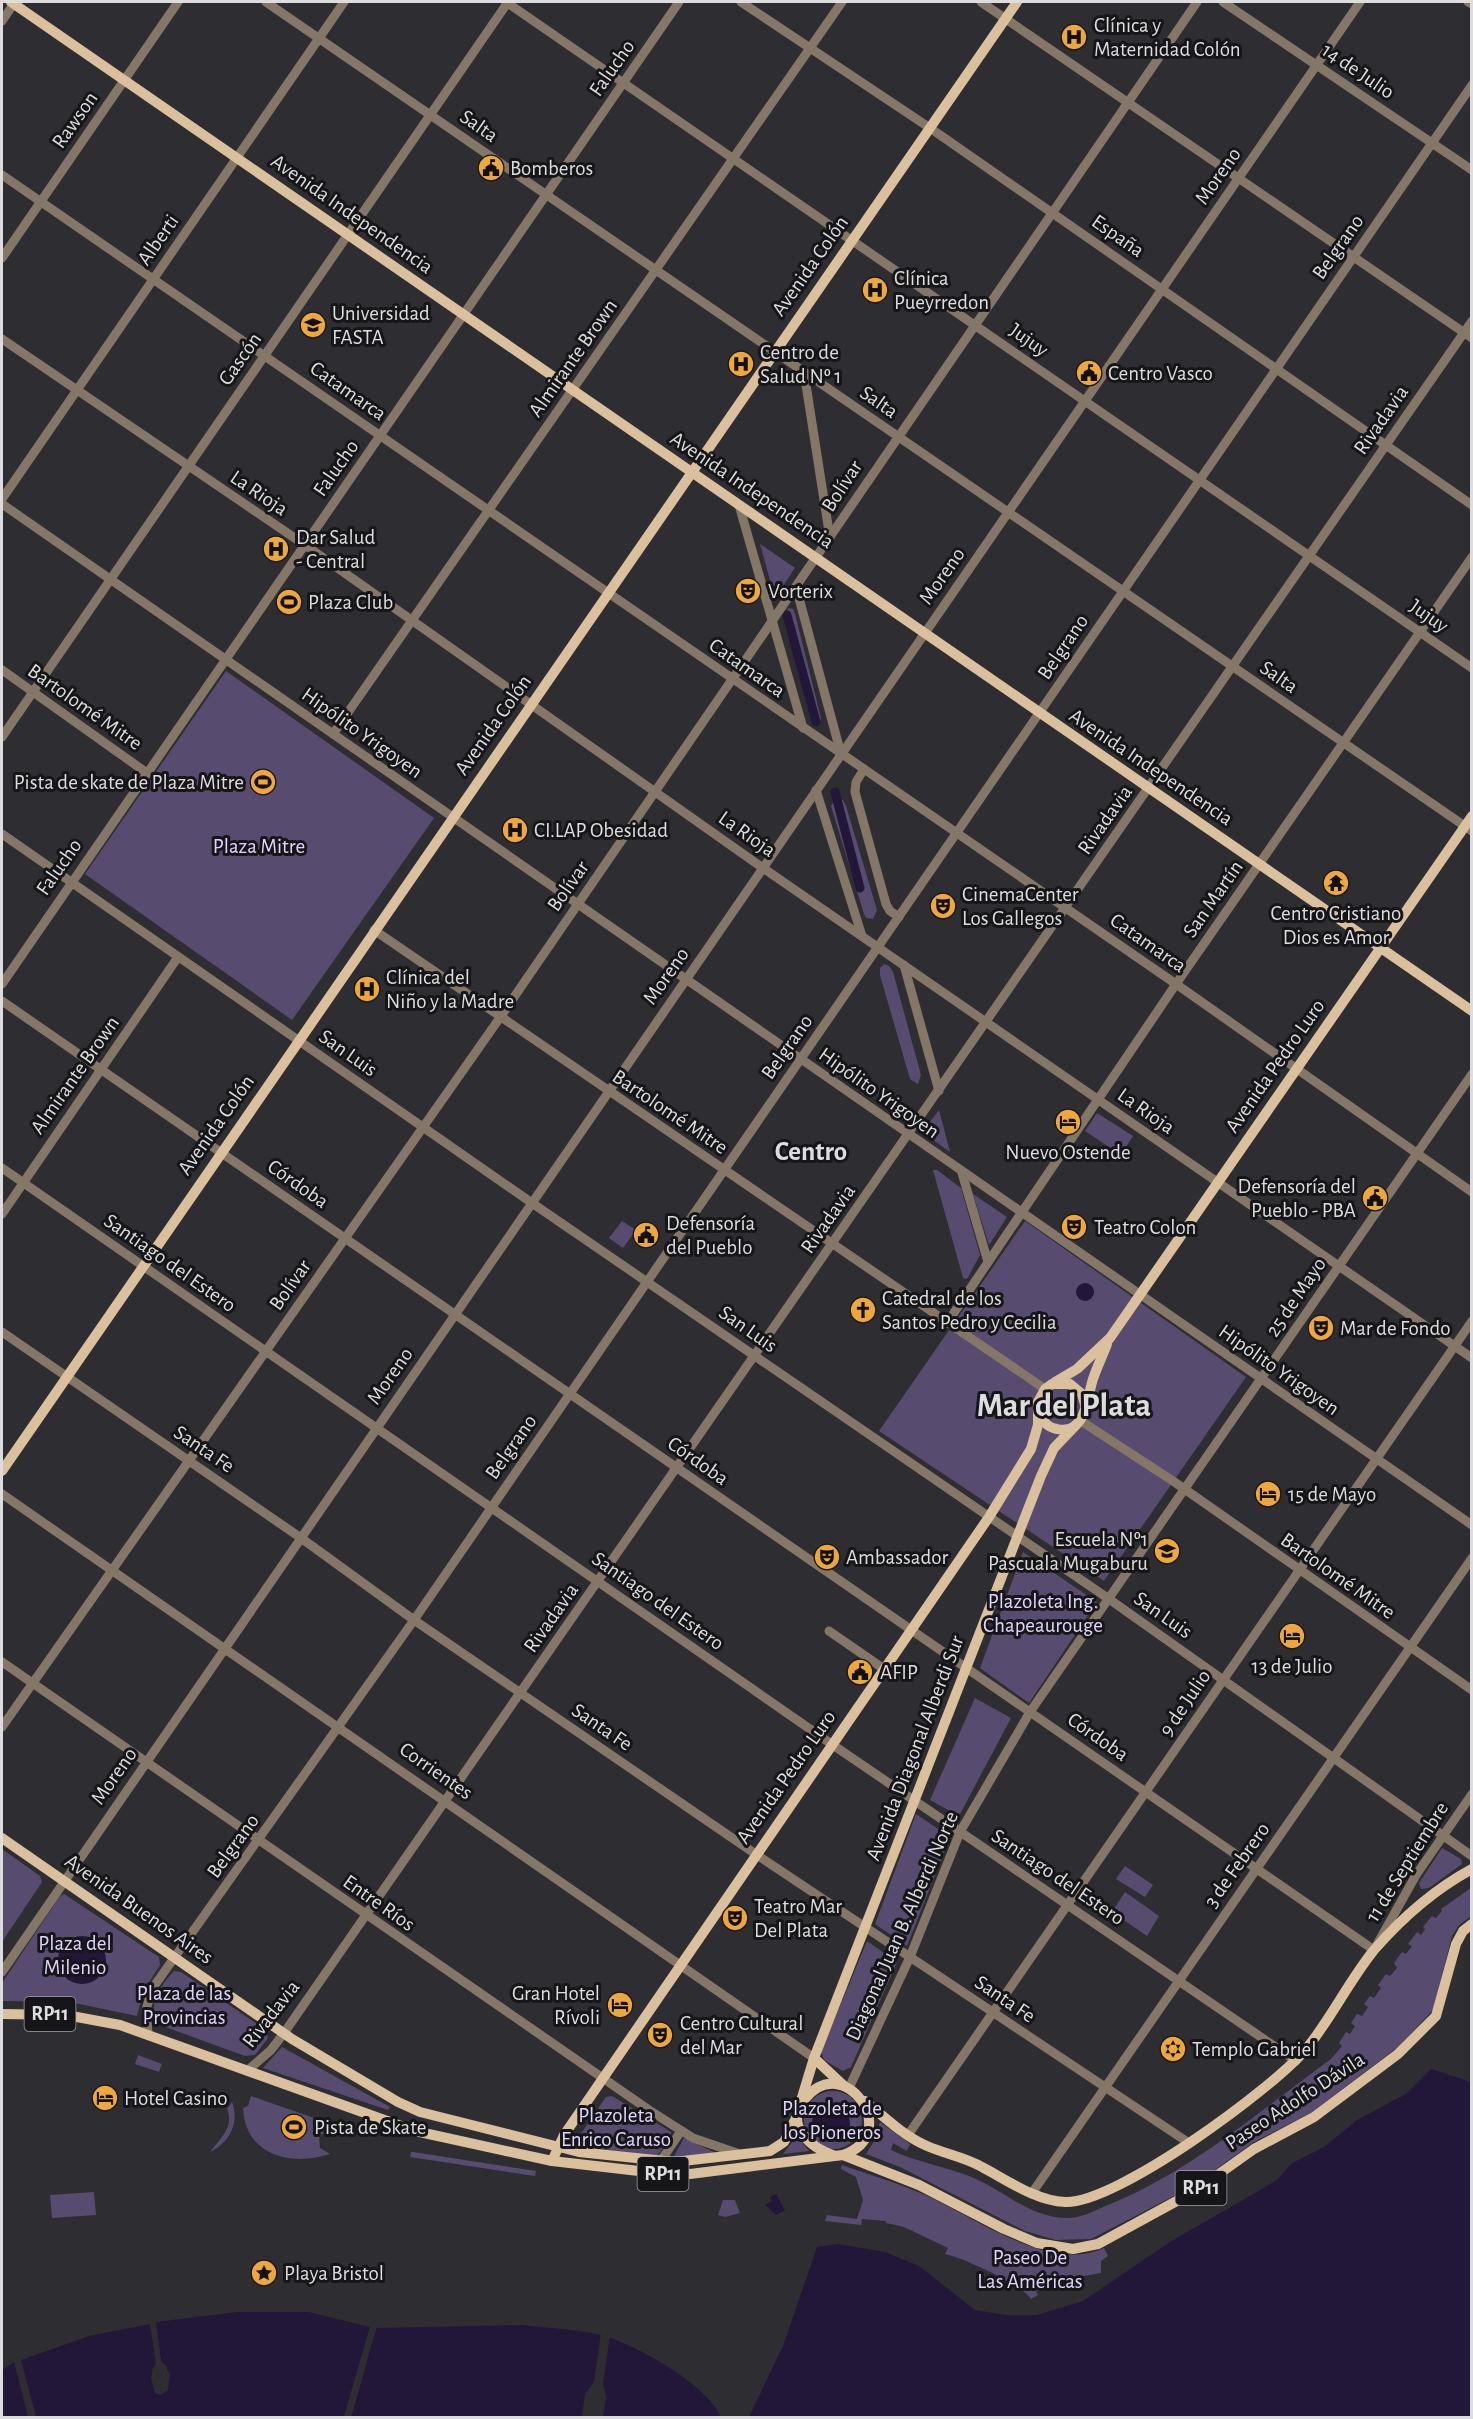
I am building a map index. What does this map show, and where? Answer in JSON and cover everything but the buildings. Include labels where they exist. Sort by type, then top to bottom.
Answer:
[{"type":"main road","name":"Avenida Independencia","points":[[13,2],[573,391],[817,557],[1039,714],[1472,1011]]},
{"type":"main road","name":"Avenida Colón","points":[[2,1471],[1017,2]]},
{"type":"main road","name":"Avenida Pedro Luro","points":[[1049,1387],[1077,1369],[1110,1338],[1380,947],[1468,829],[1472,816]]},
{"type":"main road","name":"Avenida Pedro Luro","points":[[1086,1408],[1094,1375],[1110,1338]]},
{"type":"main road","points":[[1070,1383],[1078,1388],[1085,1400],[1086,1408],[1078,1424],[1062,1430],[1054,1429],[1041,1418],[1038,1402],[1049,1387],[1070,1383]]},
{"type":"main road","name":"Avenida Pedro Luro","points":[[552,2161],[557,2147],[602,2079],[989,1518],[1025,1461],[1036,1436],[1038,1410]]},
{"type":"main road","name":"Avenida Diagonal Alberdi Sur","points":[[799,2111],[802,2091],[814,2058],[1041,1476],[1054,1448],[1078,1424]]},
{"type":"main road","points":[[1025,1461],[1033,1457],[1039,1458],[1042,1467],[1041,1476]]},
{"type":"main road","name":"Avenida Buenos Aires","points":[[2,1838],[284,2033],[407,2107],[436,2117],[557,2147]]},
{"type":"main road","name":"RP11","points":[[557,2147],[660,2162],[745,2156],[770,2151],[780,2146],[810,2094],[819,2088],[846,2087],[908,2135],[932,2148],[980,2165],[1032,2193],[1063,2202],[1078,2201],[1138,2175],[1189,2143],[1278,2078],[1296,2061],[1374,1950],[1425,1900],[1472,1869]]},
{"type":"main road","name":"Paseo Adolfo Dávila","points":[[839,2156],[919,2185],[1004,2229],[1037,2243],[1073,2249],[1098,2244],[1195,2191],[1254,2149],[1314,2116],[1398,2054],[1436,2016],[1456,1944],[1463,1931],[1472,1924]]},
{"type":"main road","name":"RP11","points":[[2,2014],[82,2017],[148,2033],[415,2131],[552,2161],[684,2175],[839,2156]]},
{"type":"main road","name":"Corrientes","points":[[814,2058],[846,2087]]},
{"type":"main road","points":[[839,2156],[859,2146],[867,2131],[869,2117],[862,2099]]},
{"type":"main road","name":"RP11","points":[[799,2111],[800,2131],[808,2142],[839,2156]]},
{"type":"street","points":[[2,21],[13,2]]},
{"type":"street","name":"Rawson","points":[[2,258],[178,2]]},
{"type":"street","name":"Salta","points":[[266,2],[1468,829]]},
{"type":"street","name":"Alberti","points":[[2,502],[344,2]]},
{"type":"street","name":"Jujuy","points":[[507,2],[1472,668]]},
{"type":"street","name":"Gascón","points":[[2,737],[507,2]]},
{"type":"street","name":"Falucho","points":[[2,984],[679,2]]},
{"type":"street","name":"España","points":[[741,2],[930,128],[1472,505]]},
{"type":"street","name":"Almirante Brown","points":[[333,734],[842,2]]},
{"type":"street","points":[[981,2],[1467,336]]},
{"type":"street","name":"Bolívar","points":[[2,1727],[424,1127],[1197,2]]},
{"type":"street","name":"14 de Julio","points":[[1223,2],[1472,170]]},
{"type":"street","name":"Moreno","points":[[2,1972],[1360,2]]},
{"type":"street","name":"Belgrano","points":[[148,2033],[145,2019],[148,1998],[175,1957],[414,1620],[1472,85]]},
{"type":"street","name":"Catamarca","points":[[2,175],[1176,984],[1472,1192]]},
{"type":"street","name":"Rivadavia","points":[[247,2071],[271,2050],[366,1916],[1386,445],[1467,336],[1472,321]]},
{"type":"street","name":"La Rioja","points":[[2,339],[304,545],[763,868],[1472,1358]]},
{"type":"street","points":[[804,372],[830,538]]},
{"type":"street","name":"Hipólito Yrigoyen","points":[[2,502],[800,1061],[1472,1525]]},
{"type":"street","points":[[739,505],[803,728]]},
{"type":"street","name":"San Martín","points":[[947,1323],[1176,984],[1472,557]]},
{"type":"street","points":[[796,587],[842,754]]},
{"type":"street","name":"Bartolomé Mitre","points":[[2,670],[147,773]]},
{"type":"street","points":[[864,769],[856,782],[855,792],[886,904],[890,911],[899,917]]},
{"type":"street","points":[[816,790],[862,936]]},
{"type":"street","name":"San Luis","points":[[2,834],[532,1203],[1109,1599],[1472,1856]]},
{"type":"street","name":"Bartolomé Mitre","points":[[374,930],[947,1323],[1049,1387]]},
{"type":"street","name":"Almirante Brown","points":[[2,1214],[178,957]]},
{"type":"street","points":[[904,965],[939,1091]]},
{"type":"street","name":"Córdoba","points":[[2,1001],[1374,1950]]},
{"type":"street","name":"25 de Mayo","points":[[1109,1599],[1472,1074]]},
{"type":"street","name":"Santiago del Estero","points":[[2,1168],[833,1745],[1296,2061]]},
{"type":"street","points":[[962,1173],[988,1262]]},
{"type":"street","name":"9 de Julio","points":[[908,2135],[1472,1321]]},
{"type":"street","name":"Santa Fe","points":[[2,1332],[301,1538],[414,1620],[757,1855],[1189,2143]]},
{"type":"street","name":"Bartolomé Mitre","points":[[1078,1424],[1185,1490],[1472,1690]]},
{"type":"street","name":"Corrientes","points":[[2,1494],[814,2058]]},
{"type":"street","name":"3 de Febrero","points":[[1032,2193],[1472,1558]]},
{"type":"street","name":"Diagonal Juan B. Alberdi Norte","points":[[846,2087],[910,1957],[960,1832],[1030,1713],[1109,1599]]},
{"type":"street","points":[[829,1630],[884,1669]]},
{"type":"street","name":"Entre Ríos","points":[[2,1662],[602,2079],[681,2131],[745,2156]]},
{"type":"street","name":"11 de Septiembre","points":[[1374,1950],[1416,1875],[1472,1794]]},
{"type":"street","points":[[660,2162],[681,2131]]},
{"type":"green space","points":[[760,544],[795,568],[775,598]]},
{"type":"green space","points":[[788,608],[793,609],[795,614],[821,718],[819,724],[813,720],[787,616]]},
{"type":"green space","name":"Plaza Mitre","points":[[226,671],[434,818],[292,1020],[85,874]]},
{"type":"green space","points":[[836,798],[843,800],[846,806],[877,910],[873,919],[866,918],[864,914],[831,806]]},
{"type":"green space","points":[[884,964],[889,966],[893,972],[921,1075],[918,1084],[910,1079],[880,975],[880,968]]},
{"type":"green space","points":[[939,1110],[950,1152],[922,1132]]},
{"type":"green space","points":[[1097,1113],[1133,1136],[1121,1155],[1085,1131]]},
{"type":"green space","points":[[933,1170],[937,1170],[961,1188],[980,1255],[967,1279],[963,1278]]},
{"type":"green space","points":[[973,1194],[1007,1217],[989,1245]]},
{"type":"green space","points":[[622,1221],[636,1230],[623,1248],[609,1238]]},
{"type":"green space","points":[[1025,1221],[1246,1377],[1104,1581],[879,1431]]},
{"type":"green space","name":"Plazoleta Ing. Chapeaurouge","points":[[1023,1552],[1097,1602],[1029,1703],[980,1668]]},
{"type":"green space","points":[[975,1698],[1011,1718],[959,1816],[930,1800]]},
{"type":"green space","points":[[916,1814],[950,1837],[907,1946],[875,1924]]},
{"type":"green space","points":[[1442,1848],[1461,1859],[1462,1864],[1429,1888],[1421,1889],[1419,1883]]},
{"type":"green space","points":[[2,1849],[40,1876],[42,1882],[2,1942]]},
{"type":"green space","points":[[1125,1866],[1153,1885],[1145,1897],[1116,1879]]},
{"type":"green space","points":[[1471,1888],[1471,1916],[1459,1925],[1452,1936],[1433,2010],[1398,2047],[1312,2112],[1254,2142],[1191,2187],[1091,2239],[1056,2240],[1025,2231],[900,2167],[866,2154],[875,2140],[880,2122],[910,2144],[907,2151],[893,2143],[891,2150],[969,2176],[1041,2213],[1068,2218],[1095,2211],[1134,2193],[1193,2160],[1331,2059],[1342,2046],[1339,2043],[1346,2032],[1350,2034],[1355,2026],[1351,2023],[1357,2014],[1362,2016],[1368,2007],[1364,2004],[1370,1996],[1374,1998],[1381,1988],[1378,1985],[1386,1974],[1390,1976],[1397,1968],[1394,1963],[1402,1952],[1406,1954],[1412,1946],[1408,1944],[1417,1932],[1421,1935],[1425,1929],[1423,1927],[1432,1916],[1436,1918],[1442,1911],[1441,1909]]},
{"type":"green space","points":[[1125,1892],[1159,1916],[1147,1936],[1112,1912]]},
{"type":"green space","name":"Plaza del Milenio","points":[[64,1894],[159,1957],[160,1965],[143,1992],[137,2016],[70,2002],[2,2001],[2,1983],[60,1896]]},
{"type":"green space","points":[[867,1941],[897,1962],[851,2067],[843,2071],[824,2060],[821,2052]]},
{"type":"green space","name":"Plaza de las Provincias","points":[[174,1971],[181,1972],[266,2030],[268,2038],[255,2055],[245,2056],[160,2023],[155,2016],[155,2001],[163,1985]]},
{"type":"green space","points":[[282,2047],[390,2107],[388,2110],[263,2068]]},
{"type":"green space","points":[[138,2055],[162,2064],[159,2072],[135,2064]]},
{"type":"green space","name":"Plazoleta de los Pioneros","points":[[827,2091],[839,2091],[854,2099],[862,2114],[862,2126],[854,2141],[839,2149],[827,2149],[812,2141],[804,2126],[804,2114],[812,2099]]},
{"type":"green space","name":"Pista de Skate","points":[[251,2096],[337,2126],[319,2136],[320,2148],[330,2154],[315,2158],[285,2158],[261,2147],[252,2137],[246,2124],[243,2108],[248,2106]]},
{"type":"green space","name":"Plazoleta Enrico Caruso","points":[[612,2096],[671,2132],[671,2137],[657,2156],[580,2146],[580,2135],[606,2097]]},
{"type":"green space","points":[[232,2102],[234,2125],[223,2143],[210,2152],[228,2127],[227,2109]]},
{"type":"green space","points":[[797,2136],[809,2151],[783,2154]]},
{"type":"green space","name":"Plazoleta Enrico Caruso","points":[[684,2138],[716,2153],[673,2158]]},
{"type":"green space","points":[[411,2152],[536,2171],[535,2176],[410,2157]]},
{"type":"green space","name":"Paseo De Las Américas","points":[[842,2165],[925,2195],[988,2228],[1036,2248],[1060,2254],[1083,2254],[1104,2248],[1108,2256],[1101,2261],[1101,2273],[1066,2279],[1065,2276],[1052,2276],[1053,2280],[1036,2292],[1038,2295],[1031,2299],[1026,2293],[1005,2280],[978,2266],[945,2254],[948,2248],[904,2227],[886,2223],[886,2221],[862,2219],[861,2225],[825,2221],[827,2215],[857,2219],[863,2200],[856,2177],[841,2169]]},
{"type":"green space","points":[[94,2192],[96,2215],[52,2218],[50,2195]]},
{"type":"green space","points":[[723,2200],[735,2200],[740,2213],[725,2217],[718,2215]]},
{"type":"shaded area","points":[[1085,1283],[1091,1286],[1094,1292],[1091,1298],[1085,1301],[1079,1298],[1076,1292],[1079,1286]]},
{"type":"shaded area","points":[[77,1936],[87,1936],[102,1946],[106,1960],[105,1969],[96,1980],[87,1984],[77,1984],[62,1974],[58,1965],[58,1955],[68,1940]]},
{"type":"shaded area","points":[[1431,2069],[1471,2082],[1471,2417],[749,2417],[783,2346],[817,2247],[838,2244],[885,2252],[919,2266],[975,2310],[1005,2315],[1037,2315],[1083,2301],[1170,2242],[1277,2180],[1292,2163],[1324,2147],[1357,2120],[1406,2094]]},
{"type":"shaded area","points":[[831,2104],[844,2110],[850,2123],[844,2136],[831,2142],[818,2136],[812,2123],[818,2110]]},
{"type":"shaded area","points":[[776,2194],[785,2210],[776,2215],[765,2205],[772,2201],[770,2197]]},
{"type":"shaded area","points":[[237,2312],[309,2312],[370,2327],[344,2417],[36,2417],[21,2360],[89,2336],[150,2324],[156,2363],[152,2370],[155,2393],[168,2390],[167,2367],[161,2361],[156,2322]]},
{"type":"shaded area","points":[[522,2325],[601,2335],[632,2347],[686,2379],[714,2405],[721,2417],[351,2418],[376,2328]]},
{"type":"shaded area","points":[[14,2362],[28,2417],[2,2417],[2,2370]]},
{"type":"pier","points":[[155,2319],[161,2361],[170,2374],[168,2390],[161,2395],[155,2393],[151,2378],[156,2363],[150,2321],[153,2323],[155,2336]],"holes":[[[159,2363],[167,2375],[166,2388],[161,2392],[157,2391],[154,2378]]]},
{"type":"pier","points":[[371,2324],[373,2327],[377,2325],[351,2417],[348,2417],[369,2344],[347,2418],[344,2417]]},
{"type":"pier","points":[[601,2332],[610,2335],[603,2383],[606,2397],[603,2417],[582,2417],[585,2394],[594,2382]]},
{"type":"waterway","points":[[787,615],[816,722]]},
{"type":"waterway","points":[[835,792],[860,888]]},
{"type":"place","name":"Clínica y Maternidad Colón","points":[[1074,37]]},
{"type":"place","name":"Bomberos","points":[[491,168]]},
{"type":"place","name":"Clínica Pueyrredon","points":[[875,290]]},
{"type":"place","name":"Universidad FASTA","points":[[313,325]]},
{"type":"place","name":"Centro de Salud Nº 1","points":[[741,364]]},
{"type":"place","name":"Centro Vasco","points":[[1089,373]]},
{"type":"place","name":"Dar Salud - Central","points":[[276,549]]},
{"type":"place","name":"Vorterix","points":[[748,591]]},
{"type":"place","name":"Plaza Club","points":[[289,602]]},
{"type":"place","name":"Pista de skate de Plaza Mitre","points":[[263,782]]},
{"type":"place","name":"CI.LAP Obesidad","points":[[515,830]]},
{"type":"place","name":"Centro Cristiano Dios es Amor","points":[[1336,883]]},
{"type":"place","name":"CinemaCenter Los Gallegos","points":[[943,906]]},
{"type":"place","name":"Clínica del Niño y la Madre","points":[[367,989]]},
{"type":"place","name":"Nuevo Ostende","points":[[1068,1122]]},
{"type":"place","name":"Defensoría del Pueblo - PBA","points":[[1375,1198]]},
{"type":"place","name":"Teatro Colon","points":[[1074,1227]]},
{"type":"place","name":"Defensoría del Pueblo","points":[[646,1235]]},
{"type":"place","name":"Catedral de los Santos Pedro y Cecilia","points":[[863,1310]]},
{"type":"place","name":"Mar de Fondo","points":[[1321,1328]]},
{"type":"place","name":"15 de Mayo","points":[[1268,1494]]},
{"type":"place","name":"Escuela Nº1 Pascuala Mugaburu","points":[[1167,1551]]},
{"type":"place","name":"Ambassador","points":[[827,1557]]},
{"type":"place","name":"13 de Julio","points":[[1292,1636]]},
{"type":"place","name":"AFIP","points":[[860,1672]]},
{"type":"place","name":"Teatro Mar Del Plata","points":[[735,1918]]},
{"type":"place","name":"Gran Hotel Rívoli","points":[[620,2005]]},
{"type":"place","name":"Centro Cultural del Mar","points":[[660,2035]]},
{"type":"place","name":"Templo Gabriel","points":[[1173,2049]]},
{"type":"place","name":"Hotel Casino","points":[[105,2098]]},
{"type":"place","name":"Pista de Skate","points":[[294,2127]]},
{"type":"place","name":"Playa Bristol","points":[[264,2273]]},
{"type":"district","name":"Centro","points":[[811,1151]]},
{"type":"district","name":"Mar del Plata","points":[[1064,1406]]}]
